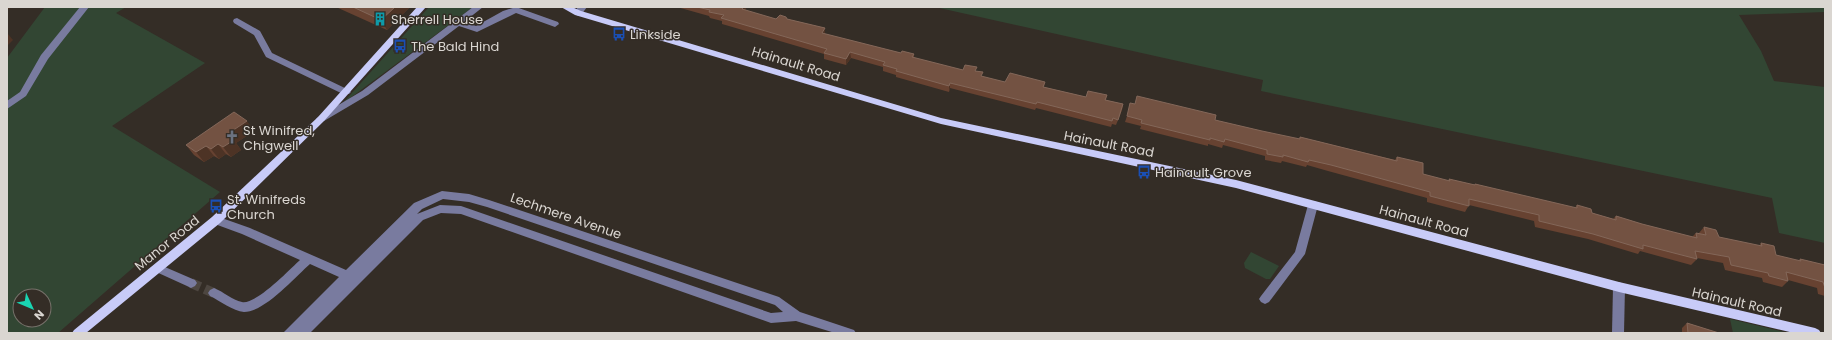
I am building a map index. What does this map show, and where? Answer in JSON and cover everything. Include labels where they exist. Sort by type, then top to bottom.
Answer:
[{"type":"main road","name":"Manor Road","points":[[78,333],[216,220],[321,119],[422,7]]},
{"type":"main road","name":"Hainault Road","points":[[565,7],[581,10],[941,121],[1236,184],[1619,287],[1815,333]]},
{"type":"street","points":[[7,106],[23,94],[44,57],[85,7]]},
{"type":"street","name":"Manor Road","points":[[321,119],[365,93],[479,7]]},
{"type":"street","points":[[457,23],[477,29],[506,13],[516,10],[555,24]]},
{"type":"street","points":[[237,21],[257,33],[269,56],[346,92]]},
{"type":"street","name":"Lechmere Avenue","points":[[352,277],[418,206],[442,195],[469,198],[779,302],[796,316],[850,333]]},
{"type":"street","points":[[479,216],[489,204]]},
{"type":"street","points":[[1265,299],[1300,254],[1313,205]]},
{"type":"street","name":"Lechmere Avenue","points":[[352,277],[419,217],[440,209],[461,210],[771,318],[796,316]]},
{"type":"street","points":[[216,220],[246,231],[352,277]]},
{"type":"street","points":[[618,265],[627,251]]},
{"type":"street","points":[[214,293],[244,307],[255,304],[283,282],[308,259]]},
{"type":"street","points":[[158,268],[191,283]]},
{"type":"street","points":[[289,333],[352,277]]},
{"type":"street","points":[[302,333],[352,277]]},
{"type":"street","points":[[1618,333],[1619,287]]},
{"type":"green space","points":[[45,7],[126,7],[116,13],[205,63],[112,126],[220,192],[58,333],[7,333],[7,58]]},
{"type":"green space","points":[[429,7],[473,7],[342,104],[421,16]]},
{"type":"green space","points":[[935,7],[1825,7],[1825,12],[1739,15],[1761,51],[1774,81],[1825,87],[1825,243],[1779,233],[1772,198],[1261,91],[1263,80]]},
{"type":"green space","points":[[1251,252],[1279,266],[1270,279],[1266,279],[1245,268],[1244,263]]},
{"type":"green space","points":[[1730,319],[1788,333],[1733,333]]},
{"type":"building","points":[[353,7],[395,7],[381,20]]},
{"type":"building","points":[[697,7],[744,7],[742,9],[776,19],[780,15],[786,17],[787,19],[825,28],[822,33],[901,53],[902,51],[914,54],[912,57],[963,70],[965,65],[977,67],[975,71],[983,72],[981,76],[1005,82],[1010,73],[1045,82],[1043,87],[1086,97],[1088,91],[1107,95],[1105,100],[1123,104],[1118,120],[1113,118],[1112,121],[1037,102],[1036,104],[950,83],[949,86],[896,71],[897,69],[883,65],[885,62],[850,52],[846,59],[824,53],[827,49],[721,18],[724,15],[709,12],[710,10]]},
{"type":"building","points":[[1137,96],[1216,115],[1215,120],[1300,139],[1300,137],[1397,161],[1397,157],[1423,163],[1423,174],[1450,181],[1449,179],[1475,184],[1577,208],[1577,205],[1591,209],[1592,213],[1616,220],[1616,216],[1697,238],[1696,233],[1706,235],[1704,227],[1716,230],[1719,237],[1762,246],[1761,243],[1774,246],[1776,255],[1825,265],[1825,288],[1823,282],[1786,272],[1788,281],[1769,276],[1768,273],[1731,265],[1729,257],[1695,251],[1697,259],[1643,245],[1643,249],[1593,234],[1539,221],[1539,215],[1469,199],[1469,206],[1430,196],[1430,192],[1331,165],[1309,160],[1308,162],[1283,155],[1283,157],[1267,154],[1267,150],[1225,139],[1224,142],[1210,138],[1210,140],[1141,123],[1142,120],[1127,116],[1130,103],[1135,104]]},
{"type":"building","points":[[234,112],[247,121],[226,135],[234,140],[223,147],[218,144],[211,149],[206,146],[196,152],[186,145]]},
{"type":"building","points":[[1687,323],[1719,333],[1688,333]]},
{"type":"tunnel","points":[[191,283],[214,293]]},
{"type":"place","name":"Sherrell House","points":[[380,19]]},
{"type":"place","name":"Linkside","points":[[619,34]]},
{"type":"place","name":"The Bald Hind","points":[[400,46]]},
{"type":"place","name":"St Winifred, Chigwell","points":[[232,137]]},
{"type":"place","name":"Hainault Grove","points":[[1144,172]]},
{"type":"place","name":"St. Winifreds Church","points":[[216,206]]}]
